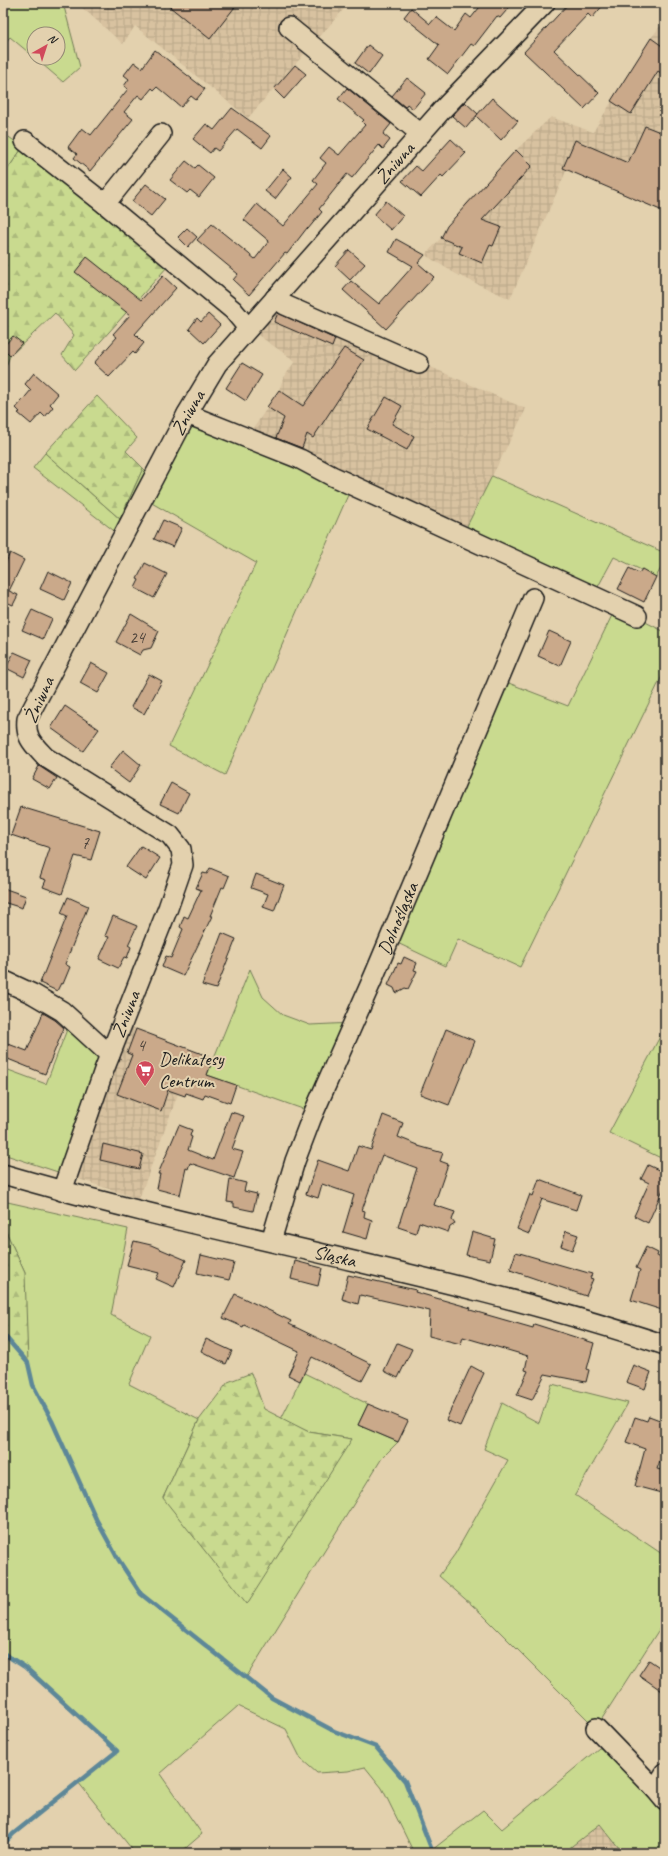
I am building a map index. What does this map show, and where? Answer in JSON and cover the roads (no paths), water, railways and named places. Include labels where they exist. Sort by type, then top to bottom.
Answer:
[{"type":"street","name":"Żniwna","points":[[62,1191],[110,1055],[168,908],[183,865],[181,849],[170,835],[45,757],[31,742],[26,731],[28,719],[187,414],[217,364],[421,134],[545,3]]},
{"type":"street","points":[[289,27],[421,134]]},
{"type":"street","points":[[105,204],[161,134]]},
{"type":"street","points":[[25,141],[105,204],[233,310],[248,328]]},
{"type":"street","points":[[275,298],[285,304],[419,364]]},
{"type":"street","points":[[187,414],[300,459],[332,476],[637,616]]},
{"type":"street","name":"Dolnośląska","points":[[271,1241],[295,1161],[311,1119],[374,976],[533,598]]},
{"type":"street","name":"Żniwna","points":[[3,980],[33,994],[62,1011],[110,1055]]},
{"type":"street","name":"Śląska","points":[[3,1174],[173,1220],[442,1281],[566,1314],[665,1345]]},
{"type":"street","points":[[596,1728],[660,1795]]},
{"type":"street","points":[[660,1795],[665,1773]]},
{"type":"waterway","points":[[3,1334],[28,1363],[33,1385],[52,1421],[96,1519],[118,1559],[141,1594],[272,1698],[334,1731],[376,1747],[405,1781],[433,1853]]},
{"type":"waterway","points":[[3,1653],[25,1667],[117,1751],[13,1834],[3,1845]]},
{"type":"place","name":"Delikatesy Centrum","points":[[145,1087]]}]
